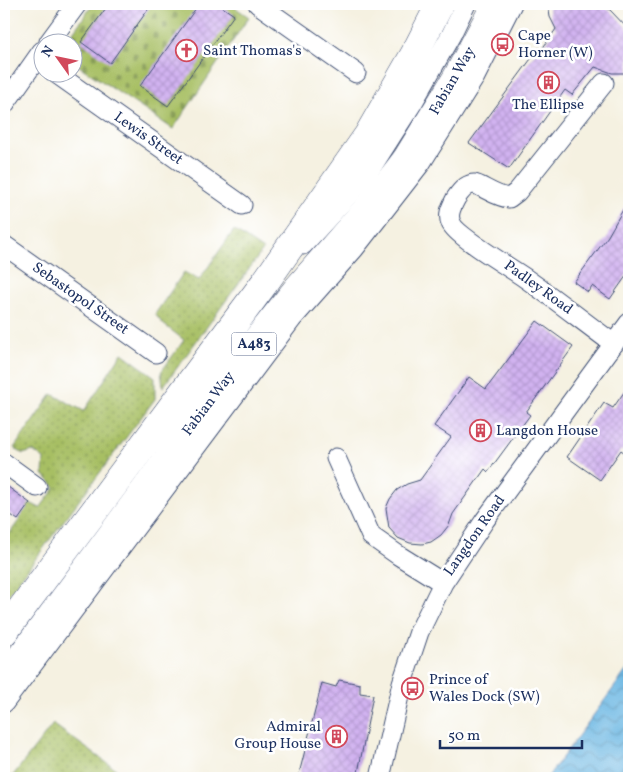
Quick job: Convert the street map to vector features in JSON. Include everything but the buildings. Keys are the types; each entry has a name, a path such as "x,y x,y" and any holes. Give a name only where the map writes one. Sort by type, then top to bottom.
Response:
{"highway":[{"name":"Fabian Way","path":"4,632 266,281 368,135 414,55 440,4"},
{"name":"Fabian Way","path":"4,680 246,354 298,288 381,193 406,160 456,79 496,4"}],"street":[{"path":"56,32 77,4"},
{"path":"258,4 356,73"},
{"path":"266,281 316,232 366,176 412,104 451,35 466,4"},
{"path":"4,703 292,320 354,249 422,163 475,77 512,4"},
{"path":"4,105 32,68"},
{"name":"Lewis Street","path":"68,82 242,205"},
{"name":"Padley Road","path":"604,83 517,192 509,198 500,197 475,184 467,186 459,194 451,208 450,215 451,223 462,234 524,277 614,344"},
{"name":"Sebastopol Street","path":"4,245 156,353"},
{"name":"Langdon Road","path":"380,778 402,683 419,632 443,583 491,513 629,323"},
{"path":"336,458 370,536 443,583"},
{"path":"4,463 37,487"}],"green space":[{"path":"93,4 230,4 249,17 173,129 82,68 82,32 73,32"},
{"path":"234,230 263,250 163,387 161,372 184,340 163,324 155,314 184,272 199,280"},
{"path":"122,353 155,377 155,399 4,601 4,541 20,519 18,515 30,503 40,508 55,488 43,474 44,459 33,451 23,454 14,448 52,394 84,411"},
{"path":"53,724 128,778 11,778"}],"water":[{"path":"629,667 629,778 547,778"}],"place":[{"name":"Cape Horner (W)","path":"502,45"},
{"name":"Saint Thomas's","path":"187,51"},
{"name":"The Ellipse","path":"548,82"},
{"name":"Langdon House","path":"480,431"},
{"name":"Prince of Wales Dock (SW)","path":"413,689"},
{"name":"Admiral Group House","path":"337,736"}]}
